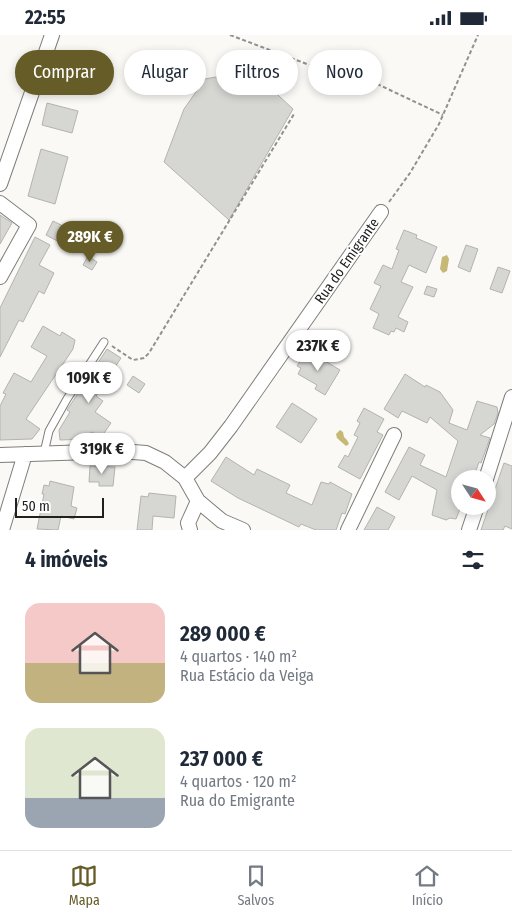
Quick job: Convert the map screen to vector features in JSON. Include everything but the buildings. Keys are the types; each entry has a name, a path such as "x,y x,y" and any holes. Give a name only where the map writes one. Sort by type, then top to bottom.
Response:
{"street":[{"path":"0,184 52,35"},
{"path":"0,203 29,225 0,277"},
{"name":"Rua do Emigrante","path":"186,477 210,453 231,426 381,212"},
{"path":"489,470 512,397"},
{"path":"348,530 394,435"},
{"path":"0,455 120,451 146,453 165,462 186,477 198,501 222,521 243,530"},
{"path":"2,530 25,454"},
{"path":"190,530 188,523 198,501"},
{"path":"469,530 474,515"}],"lane":[{"path":"44,453 49,431 66,399 104,341"}],"path":[{"path":"230,35 328,72 358,75 442,115"},
{"path":"381,212 410,173 442,115 478,35"},
{"path":"104,341 133,360 144,358 149,353 294,114"}],"shaded area":[{"path":"447,255 449,259 447,271 443,273 440,269 442,257"},
{"path":"340,430 349,444 346,446 337,438 336,434"}]}
